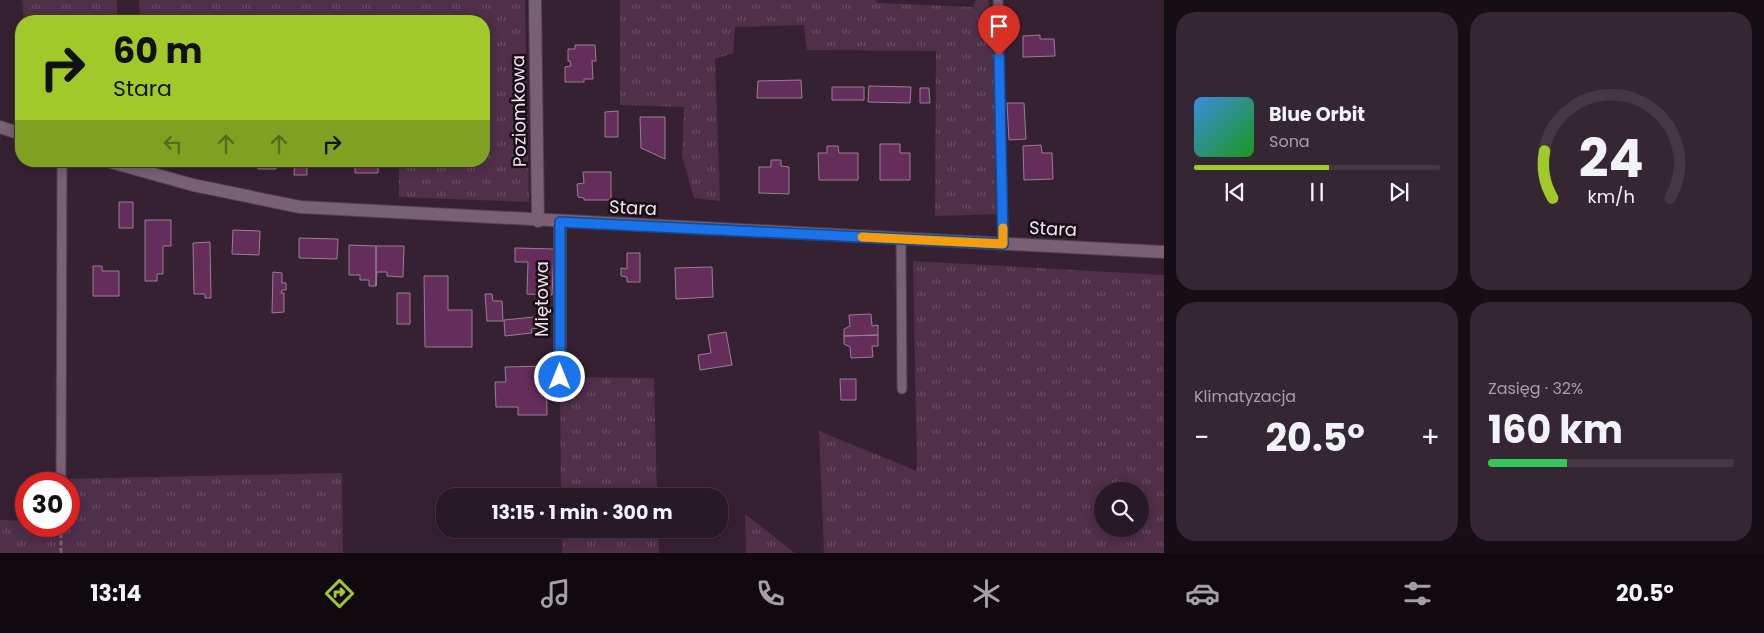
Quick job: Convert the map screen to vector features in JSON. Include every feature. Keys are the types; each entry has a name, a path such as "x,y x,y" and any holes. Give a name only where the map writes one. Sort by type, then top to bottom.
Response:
{"street":[{"name":"Poziomkowa","path":"535,0 538,221"},
{"path":"0,127 15,132"},
{"name":"Stara","path":"128,167 193,186 300,207 538,221 1164,252"},
{"name":"Miętowa","path":"560,222 560,377"}],"lane":[{"path":"998,0 1003,244"},
{"path":"62,167 62,472"},
{"path":"901,239 902,389"}],"path":[{"path":"61,537 61,553"}],"green space":[{"path":"22,0 117,0 117,15 23,15"},
{"path":"139,0 525,0 529,202 399,197 399,167 490,167 490,15 140,15"},
{"path":"620,0 876,0 877,3 974,7 975,0 988,0 994,28 996,214 935,216 936,51 807,50 804,25 735,27 733,53 715,59 720,201 694,198 682,156 684,107 620,105"},
{"path":"913,261 1164,275 1164,553 824,553 819,431 917,471"},
{"path":"560,377 654,378 657,488 561,488"},
{"path":"342,473 343,553 0,553 0,520 15,521 15,537 80,537 80,479"},
{"path":"745,514 795,553 746,553"},
{"path":"562,538 658,538 659,553 562,553"}],"building":[{"path":"1040,35 1040,39 1054,39 1055,56 1023,57 1023,36"},
{"path":"575,45 595,45 596,61 592,61 593,79 584,79 584,82 565,82 565,67 571,66 570,61 568,61 568,49 575,49"},
{"path":"801,80 802,98 757,98 758,81"},
{"path":"869,86 911,87 910,103 868,102"},
{"path":"832,87 864,87 864,100 832,100"},
{"path":"920,88 929,88 930,103 920,103"},
{"path":"1007,103 1024,103 1026,139 1009,140"},
{"path":"618,111 618,137 605,137 605,112"},
{"path":"640,117 665,117 665,159 641,148"},
{"path":"880,144 900,144 900,153 910,153 910,180 880,180"},
{"path":"1041,145 1042,153 1052,153 1053,179 1024,180 1023,146"},
{"path":"827,146 838,146 839,153 858,153 858,180 819,180 818,153 827,153"},
{"path":"771,160 781,160 781,166 789,167 789,194 759,193 759,167 771,167"},
{"path":"258,167 276,167 276,169 258,169"},
{"path":"295,167 307,167 307,175 294,175"},
{"path":"355,167 378,167 378,173 355,173"},
{"path":"583,172 611,172 611,200 584,200 584,198 578,197 577,184 584,183"},
{"path":"119,202 133,202 133,228 119,228"},
{"path":"145,220 171,220 171,246 163,246 163,274 157,274 157,281 145,281"},
{"path":"233,230 260,231 259,255 232,254"},
{"path":"299,238 338,239 337,259 299,258"},
{"path":"210,242 211,298 205,298 205,294 194,294 193,243"},
{"path":"349,245 376,246 376,286 369,286 369,280 360,280 360,275 349,275"},
{"path":"376,246 404,246 403,277 387,276 387,272 377,272 376,286"},
{"path":"515,248 554,249 552,295 527,294 528,262 515,262"},
{"path":"627,253 640,253 640,282 627,282 627,277 621,276 621,268 627,269"},
{"path":"93,266 102,266 102,271 119,271 119,296 93,296"},
{"path":"712,267 713,297 676,299 675,268"},
{"path":"273,272 282,273 282,283 286,283 286,290 282,290 281,293 284,293 284,312 272,313"},
{"path":"424,276 448,276 448,310 472,310 472,347 425,347"},
{"path":"397,293 410,293 410,324 397,324"},
{"path":"485,294 492,294 493,301 502,301 503,321 487,321"},
{"path":"871,314 872,326 878,325 878,335 844,336 844,329 850,326 849,315"},
{"path":"544,316 545,327 531,329 532,333 505,336 504,320"},
{"path":"726,332 732,365 700,370 698,355 711,353 708,335"},
{"path":"878,335 878,346 872,346 873,357 851,358 850,347 844,344 844,336"},
{"path":"546,366 547,415 518,415 518,407 496,407 495,382 506,382 505,367"},
{"path":"840,379 856,379 856,400 841,400"}],"slow traffic":[{"path":"862,237 1003,244 1003,228"}],"route":[{"path":"560,377 560,222 1003,244 999,56"}]}
